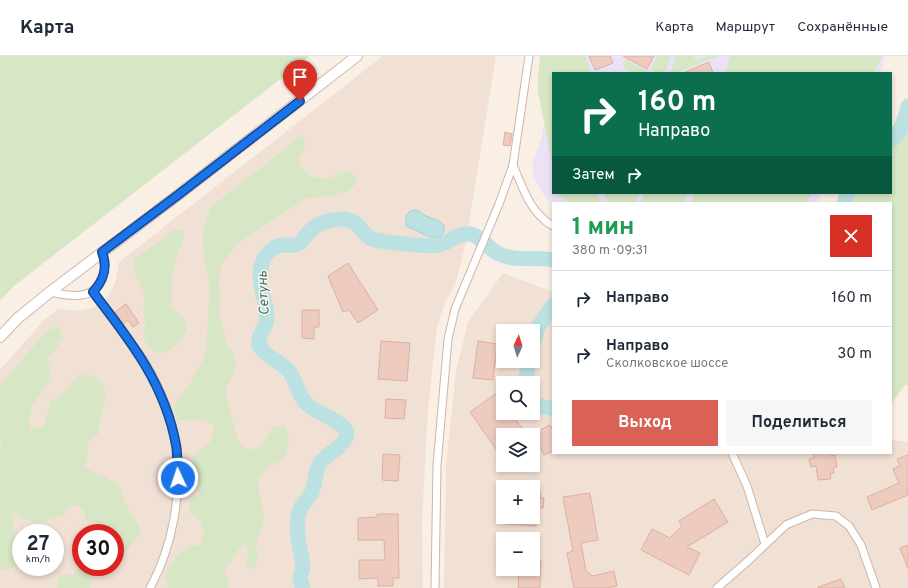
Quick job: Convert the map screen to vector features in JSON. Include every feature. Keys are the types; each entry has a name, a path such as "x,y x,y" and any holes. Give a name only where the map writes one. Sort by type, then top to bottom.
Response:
{"street":[{"path":"0,337 18,318 50,292 357,56"},
{"path":"435,588 437,465 448,339 455,309 490,227 513,165 529,56"},
{"path":"513,165 528,201 535,211 552,225"},
{"path":"50,292 68,296 79,296 93,292 100,284 106,271 105,260 102,252"},
{"path":"93,292 144,360 158,389 168,415 176,446 178,478 175,513 169,543 150,588"},
{"path":"732,454 747,486 765,544"},
{"path":"717,588 786,525 812,514 836,516 850,526 861,545 876,588"}],"shaded area":[{"path":"383,56 496,56 466,241 456,282 445,302 437,328 428,408 422,521 423,588 0,588 0,370 44,320 58,309 78,311 94,307 102,303 112,291 116,280 119,262"},
{"path":"557,56 885,56 880,72 553,72"},
{"path":"552,79 552,194 821,194 817,202 552,202 552,206 546,199 534,178 532,164 541,139"},
{"path":"503,273 552,292 552,454 892,454 892,440 908,442 908,588 444,588 446,466 456,371 468,322"}],"green space":[{"path":"0,56 310,56 14,286 0,301"},
{"path":"540,56 585,56 591,72 552,72 552,162 538,92"},
{"path":"655,56 671,56 667,69 663,72 650,69 657,57"},
{"path":"675,56 694,56 696,60 707,56 718,56 678,72 671,72"},
{"path":"730,56 882,56 874,72 725,72"},
{"path":"626,59 648,72 631,72 623,67"},
{"path":"908,106 908,386 905,385 892,403 892,202 844,202 847,194 892,194 892,139 900,129"},
{"path":"303,134 305,148 298,158 303,170 313,177 327,179 339,173 351,171 358,182 349,190 337,195 308,198 274,218 236,245 221,266 219,279 220,317 226,342 233,353 237,366 226,389 228,403 238,440 246,450 261,446 267,440 273,426 285,427 289,439 287,452 279,462 267,467 259,479 259,492 264,520 255,545 259,557 254,569 246,568 248,551 245,545 239,548 233,560 224,571 230,583 228,588 168,588 165,576 170,564 188,545 200,546 204,533 201,521 190,514 188,501 199,495 199,482 193,470 193,457 212,440 214,427 204,418 191,421 177,420 174,406 194,377 206,354 210,284 205,266 203,241 204,224 211,207"},
{"path":"560,194 598,194 602,202 568,202"},
{"path":"604,194 639,194 636,202 608,202"},
{"path":"644,194 688,194 684,202 641,202"},
{"path":"694,194 811,194 807,202 691,202"},
{"path":"179,229 184,232 182,245 176,258 173,270 171,296 172,309 183,316 187,329 176,345 170,350 160,354 148,348 143,336 146,323 143,309 145,296 134,271 135,259 174,230"},
{"path":"58,326 63,337 56,349 47,359 51,371 48,383 32,405 29,417 30,430 43,427 51,401 62,394 79,375 93,375 103,384 106,396 102,409 98,434 88,442 88,455 84,467 118,484 128,508 141,530 134,542 126,552 124,552 124,524 101,524 86,521 83,508 71,505 63,516 38,523 25,520 13,513 12,568 0,570 0,451 3,445 0,440 0,385 47,331"},
{"path":"59,576 93,576 89,588 57,588"}],"water":[{"path":"413,210 438,220 444,225 444,231 440,237 430,237 406,226 406,216"}],"building":[{"path":"589,56 610,56 613,63 595,70"},
{"path":"623,56 654,56 647,69"},
{"path":"709,62 713,72 685,72"},
{"path":"505,132 512,134 510,146 503,145"},
{"path":"348,263 378,310 358,323 349,310 343,312 328,276"},
{"path":"126,304 139,323 133,327 128,320 123,324 115,312"},
{"path":"302,310 319,310 319,327 314,327 314,339 302,338"},
{"path":"381,341 410,343 407,381 378,379"},
{"path":"478,341 496,344 493,380 473,378"},
{"path":"496,394 496,420 516,420 522,428 496,428 496,449 470,412"},
{"path":"386,399 406,400 404,419 385,418"},
{"path":"550,425 552,428 552,451 544,455 540,446 540,430"},
{"path":"383,454 400,455 398,481 382,480"},
{"path":"813,454 835,455 837,467 833,468 834,473 830,473 831,479 818,480 816,466 811,467 809,459 814,458"},
{"path":"908,455 908,495 872,510 867,497 899,483 893,469 900,466 897,459"},
{"path":"590,493 598,540 581,543 586,571 593,576 614,571 617,586 606,588 574,588 567,553 573,551 563,497"},
{"path":"540,498 544,498 543,508 540,508"},
{"path":"714,499 728,522 687,547 700,553 689,575 641,550 652,529 670,538 682,526 679,521"},
{"path":"377,514 398,514 399,578 393,578 393,586 378,586 378,578 359,579 359,560 385,560 384,540 358,540 358,518 377,517"},
{"path":"506,524 536,524 536,526"},
{"path":"908,545 908,569 900,548"},
{"path":"541,560 540,588 518,588 519,576 540,576"},
{"path":"841,579 845,588 818,588 818,587"}],"waterway":[{"name":"Сетунь","path":"892,139 900,129 908,106"},
{"name":"Сетунь","path":"844,202 847,194"},
{"name":"Сетунь","path":"303,588 300,579 303,565 297,529 299,514 301,507 312,492 320,463 341,445 347,432 344,427 334,420 311,408 304,401 288,370 266,353 259,345 259,338 267,319 260,274 261,266 267,254 280,245 292,246 298,244 318,224 327,221 347,219 357,224 370,238 375,240 434,246 443,244 458,236 470,234 477,237 499,254 512,258 540,258 552,260"},
{"name":"Сетунь","path":"540,324 552,306"},
{"name":"Сетунь","path":"526,376 528,368"},
{"name":"Сетунь","path":"540,406 552,409"}],"route":[{"path":"178,478 176,446 168,415 158,389 144,360 93,292 100,284 106,271 105,260 102,252 300,101"}]}
